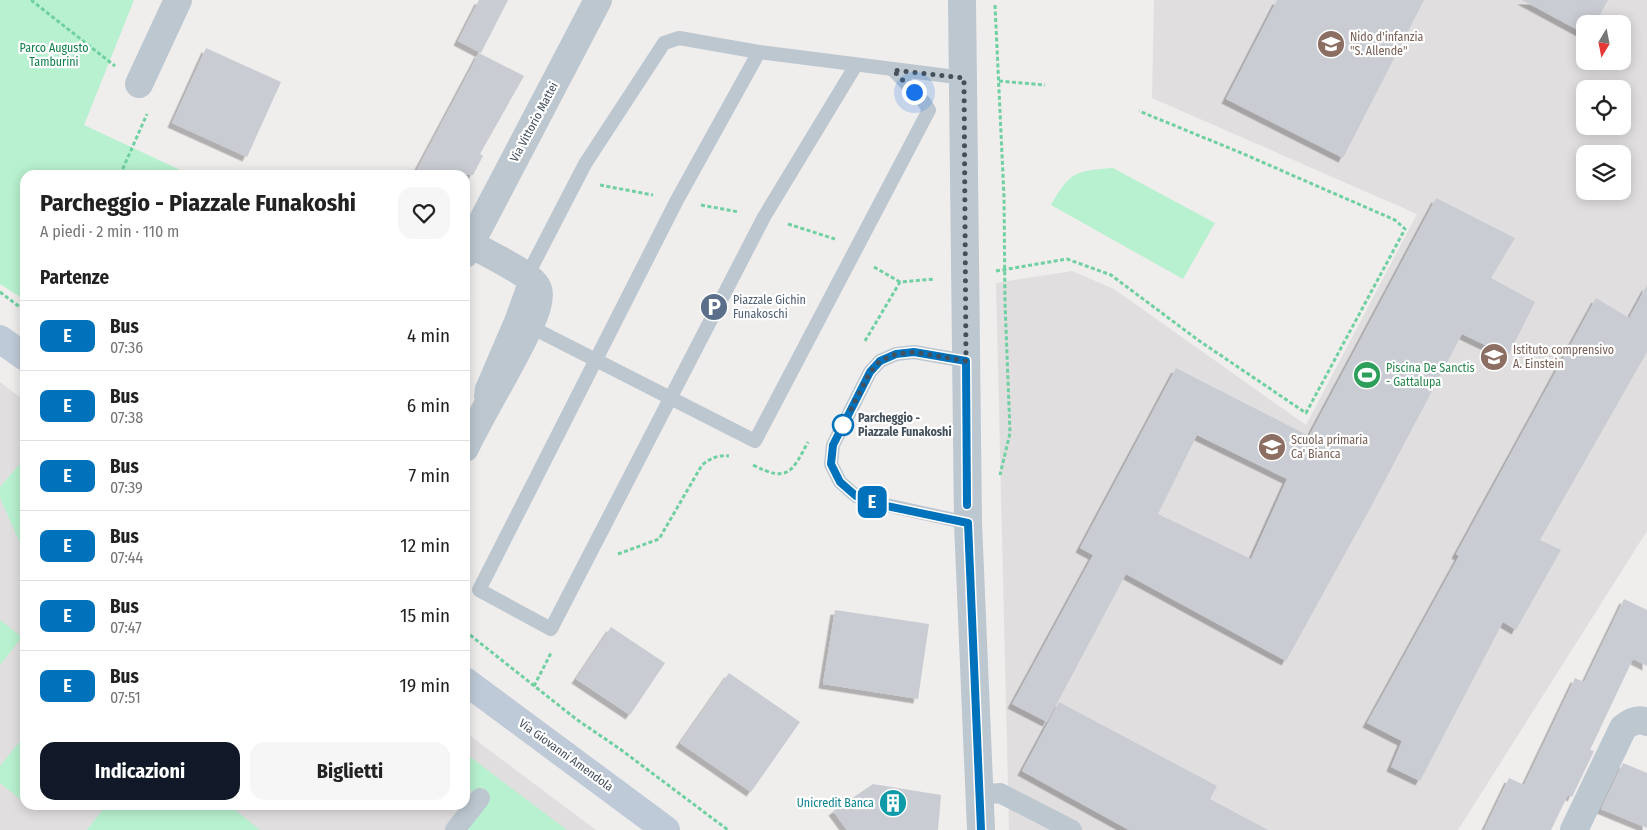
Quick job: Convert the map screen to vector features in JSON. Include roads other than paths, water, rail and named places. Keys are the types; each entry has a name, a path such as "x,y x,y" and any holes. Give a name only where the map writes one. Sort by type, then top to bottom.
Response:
{"main road":[{"path":"0,339 20,353"},
{"name":"Via Giovanni Amendola","path":"470,685 666,830"}],"street":[{"path":"139,84 178,0"},
{"name":"Via Vittorio Mattei","path":"470,245 598,0"},
{"path":"962,0 968,523 981,830"},
{"name":"Via Vittorio Mattei","path":"470,250 527,276 538,287 540,297 521,322 470,438"},
{"path":"1574,830 1623,728 1631,722 1642,720 1647,722"},
{"path":"979,795 1000,793 1072,830"},
{"path":"455,830 480,798"}],"lane":[{"path":"527,276 585,164 664,43 679,38 758,52 964,78"},
{"path":"758,52 680,193 479,590 550,629 770,206 856,65"},
{"path":"521,322 754,441 929,110 924,102 893,70"},
{"path":"966,361 914,352 896,354 880,361 870,372 833,445 831,464 840,482 856,496 877,504 968,523"}],"place":[{"name":"Nido d'infanzia \"S. Allende\"","path":"1331,44"},
{"name":"Piazzale Gichin Funakoschi","path":"714,307"},
{"name":"Istituto comprensivo A. Einstein","path":"1494,357"},
{"name":"Piscina De Sanctis - Gattalupa","path":"1367,375"},
{"name":"Parcheggio - Piazzale Funakoshi","path":"843,425"},
{"name":"Scuola primaria Ca' Bianca","path":"1272,447"},
{"name":"Unicredit Banca","path":"893,803"}],"park label":[{"name":"Parco Augusto Tamburini","path":"54,55"}]}
